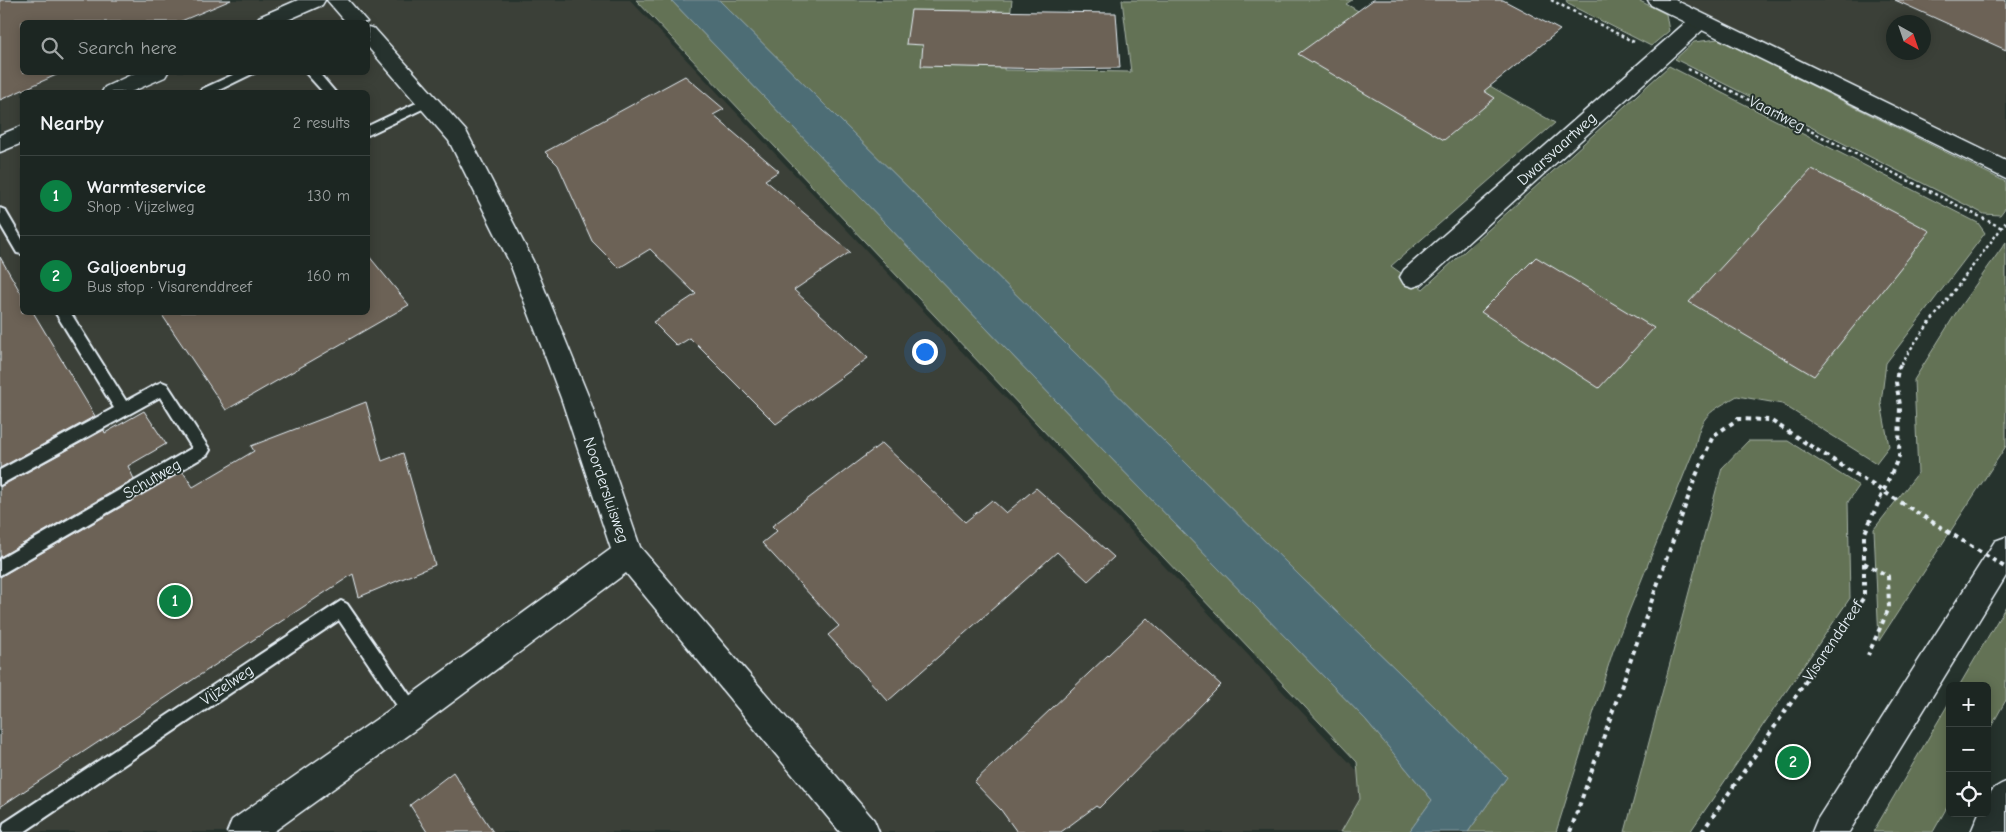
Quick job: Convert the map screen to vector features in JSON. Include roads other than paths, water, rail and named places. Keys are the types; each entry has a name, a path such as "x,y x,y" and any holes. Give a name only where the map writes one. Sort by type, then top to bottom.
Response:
{"street":[{"path":"270,20 315,0"},
{"path":"337,0 355,20"},
{"path":"1658,0 2006,171"},
{"name":"Dwarsvaartweg","path":"1413,277 1700,21"},
{"name":"Noordersluisweg","path":"370,36 458,137 521,261 575,398 628,554 862,832"},
{"path":"117,90 150,75"},
{"path":"0,144 20,135"},
{"path":"1829,832 2006,550"},
{"path":"244,832 412,713 628,554"},
{"path":"1988,832 2006,799"}],"lane":[{"path":"210,90 243,75"},
{"path":"314,75 327,90"},
{"path":"370,130 427,102"},
{"path":"0,212 20,246"},
{"path":"64,315 123,410"},
{"name":"Schutweg","path":"0,478 162,388 202,450 0,568"},
{"name":"Vijzelweg","path":"12,832 11,830 341,608 412,713"}],"water":[{"path":"671,0 719,0 1302,578 1507,777 1468,832 1409,832 1432,800 1366,720 1107,454"}],"place":[{"name":"Warmteservice","path":"175,601"},
{"name":"Galjoenbrug","path":"1793,762"}]}
